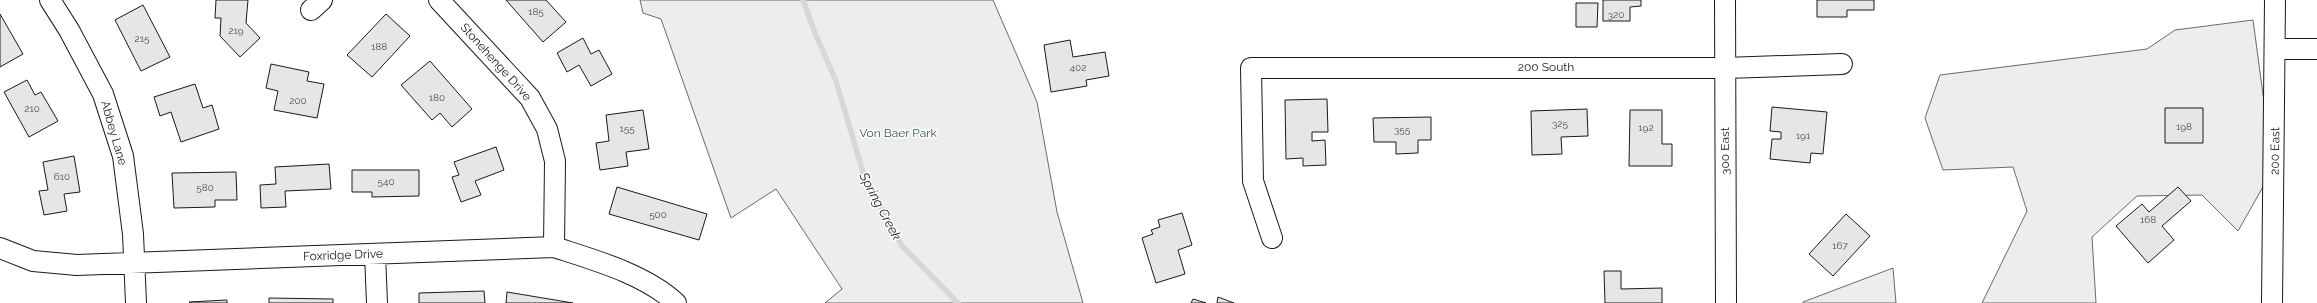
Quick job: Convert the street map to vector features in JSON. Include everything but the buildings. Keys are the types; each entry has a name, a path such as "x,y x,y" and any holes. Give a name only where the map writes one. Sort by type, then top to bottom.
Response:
{"street":[{"name":"Abbey Lane","path":"50,0 69,30 103,94 123,156 135,264 136,303"},
{"name":"Stonehenge Drive","path":"439,0 530,98 547,129 555,161 554,247"},
{"name":"300 East","path":"1724,0 1726,303"},
{"name":"200 East","path":"2272,303 2276,49 2275,0"},
{"path":"2276,49 2317,49"},
{"name":"200 South","path":"1272,238 1253,181 1251,68 1725,68 1842,64"},
{"name":"Foxridge Drive","path":"0,248 33,261 77,265 554,247 610,265 665,293 676,303"},
{"path":"375,254 377,303"}],"shaded area":[{"name":"Von Baer Park","path":"640,0 993,0 1037,102 1057,212 1083,303 825,303 842,289 776,189 731,218 661,19 643,13"},
{"path":"2253,20 2273,169 2238,231 2202,195 2137,196 2092,237 2096,303 1982,303 2027,211 2013,167 1943,170 1925,118 1940,75 2147,49 2175,30"},
{"path":"1893,268 1896,303 1803,303 1803,302"}],"waterway":[{"name":"Spring Creek","path":"803,0 815,33 836,81 864,176 902,246 958,303"}]}
